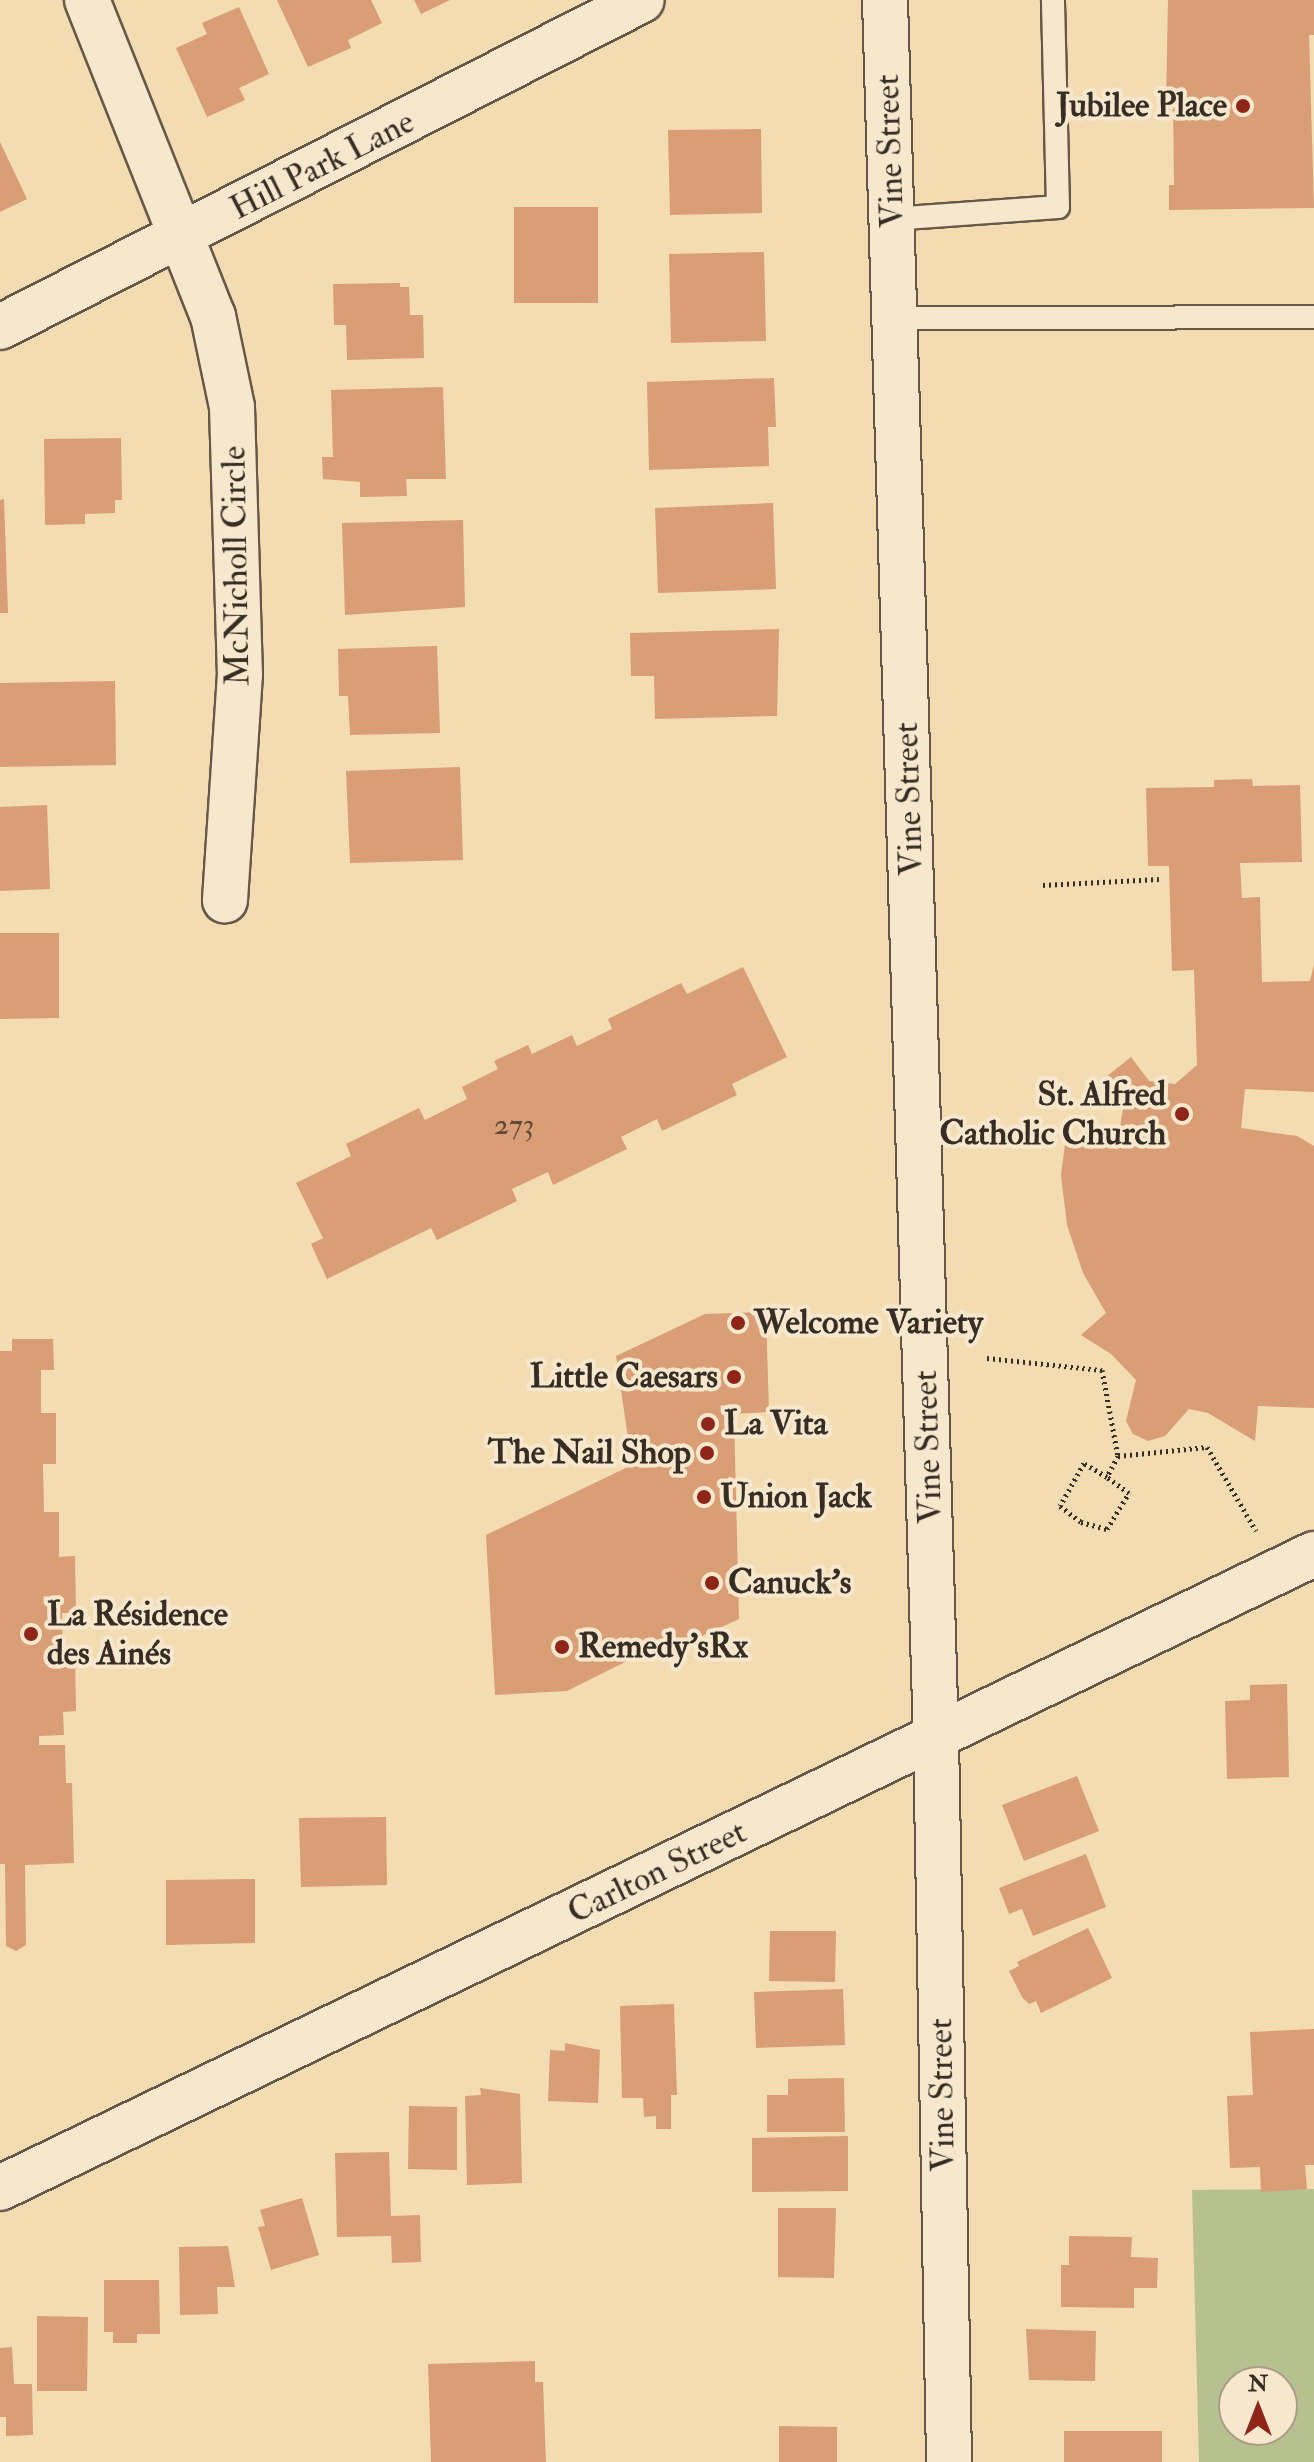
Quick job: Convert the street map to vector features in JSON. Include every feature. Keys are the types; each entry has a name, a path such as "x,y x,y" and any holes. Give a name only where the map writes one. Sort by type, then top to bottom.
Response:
{"street":[{"name":"McNicholl Circle","path":"87,0 213,316 232,407 240,674 225,901"},
{"name":"Hill Park Lane","path":"0,327 182,238 642,0"},
{"name":"Vine Street","path":"885,0 936,1737 949,2462"},
{"name":"Carlton Street","path":"0,2188 1296,1562"}],"lane":[{"path":"892,219 1058,207 1053,0"},
{"path":"894,318 1314,317"}],"path":[{"path":"1043,885 1159,879"},
{"path":"987,1358 1102,1370 1118,1456 1107,1477"},
{"path":"1118,1456 1207,1447 1296,1562"},
{"path":"1084,1463 1107,1477 1129,1493 1107,1529 1081,1522 1060,1506 1084,1463"}],"green space":[{"path":"1314,2189 1314,2462 1199,2462 1192,2190"}],"building":[{"path":"277,0 371,0 382,23 348,40 351,48 308,67"},
{"path":"414,0 450,0 421,14"},
{"name":"Jubilee Place","path":"1168,0 1314,0 1314,35 1309,35 1314,208 1169,210 1169,185 1174,185 1173,101 1166,101"},
{"path":"239,7 269,74 239,88 245,100 207,117 176,48 207,34 202,23"},
{"path":"761,129 762,213 670,215 668,130"},
{"path":"0,142 27,199 0,212"},
{"path":"514,207 598,207 598,303 514,303"},
{"path":"764,252 766,341 671,343 669,254"},
{"path":"400,283 400,287 409,287 410,315 423,315 424,358 347,360 346,325 334,325 333,284"},
{"path":"774,378 776,427 768,427 769,466 649,470 647,382"},
{"path":"443,387 446,479 406,479 407,496 360,497 360,482 323,479 322,457 333,457 331,390"},
{"path":"121,438 122,500 115,500 115,513 85,514 85,524 45,525 44,439"},
{"path":"4,499 8,613 0,613 0,500"},
{"path":"773,503 776,589 658,593 655,508"},
{"path":"463,520 465,607 345,615 342,523"},
{"path":"779,629 777,716 655,719 654,676 631,676 630,633"},
{"path":"437,646 440,733 350,735 348,696 339,696 338,649"},
{"path":"115,681 116,765 0,767 0,683"},
{"path":"460,767 463,860 350,863 346,771"},
{"name":"St. Alfred Catholic Church","path":"1252,779 1253,786 1300,785 1302,862 1240,863 1242,898 1260,897 1262,982 1310,981 1314,964 1314,1092 1245,1089 1241,1128 1297,1136 1314,1146 1314,1408 1258,1406 1255,1441 1208,1413 1189,1409 1165,1436 1148,1441 1133,1434 1126,1421 1136,1380 1111,1354 1081,1335 1106,1313 1083,1273 1067,1225 1061,1175 1066,1137 1118,1143 1124,1100 1106,1077 1131,1057 1149,1081 1175,1084 1197,1065 1194,970 1172,971 1169,866 1148,866 1146,788 1214,787 1214,780"},
{"path":"47,805 50,889 0,891 0,807"},
{"path":"0,933 59,933 59,1018 0,1019"},
{"path":"743,967 787,1057 732,1084 737,1095 662,1131 657,1119 621,1137 627,1149 553,1185 548,1172 512,1189 517,1201 437,1240 431,1228 327,1279 311,1244 323,1238 296,1183 351,1156 346,1144 419,1108 425,1120 467,1099 462,1087 498,1069 494,1061 528,1045 532,1054 572,1035 577,1046 612,1029 608,1019 681,983 687,994"},
{"path":"766,1312 769,1412 734,1414 739,1619 667,1652 643,1653 567,1691 495,1695 486,1535 632,1465 616,1356 705,1314"},
{"name":"La Résidence des Ainés","path":"12,1339 53,1339 54,1370 41,1370 41,1413 56,1413 56,1464 43,1464 44,1512 59,1512 59,1557 75,1556 76,1613 62,1613 63,1657 75,1656 76,1711 63,1712 64,1735 39,1736 39,1745 65,1745 66,1783 72,1783 74,1863 25,1865 26,1945 16,1951 6,1946 5,1864 0,1864 0,1351 12,1351"},
{"path":"1287,1684 1289,1777 1227,1779 1225,1701 1250,1700 1250,1685"},
{"path":"1077,1776 1099,1831 1024,1861 1002,1805"},
{"path":"386,1817 387,1885 301,1887 299,1818"},
{"path":"1086,1854 1106,1907 1033,1936 1022,1909 1009,1914 999,1888"},
{"path":"255,1879 255,1943 166,1945 166,1880"},
{"path":"1088,1928 1112,1978 1041,2013 1036,2001 1029,2004 1022,1997 1009,1971 1019,1966 1017,1962"},
{"path":"770,1931 836,1931 835,1982 769,1981"},
{"path":"843,1989 845,2045 756,2048 754,1992"},
{"path":"674,2004 677,2095 671,2095 671,2129 656,2129 656,2116 644,2117 643,2098 622,2098 620,2006"},
{"path":"1314,2029 1314,2165 1305,2165 1307,2189 1261,2192 1260,2167 1230,2168 1227,2096 1253,2095 1250,2032"},
{"path":"565,2043 600,2050 598,2103 548,2101 550,2050 565,2051"},
{"path":"844,2078 845,2132 767,2132 767,2095 788,2095 788,2079"},
{"path":"480,2088 520,2094 522,2183 467,2185 465,2096 481,2095"},
{"path":"409,2106 457,2107 457,2170 408,2169"},
{"path":"848,2136 848,2191 752,2192 752,2138"},
{"path":"389,2152 391,2216 420,2215 421,2262 392,2263 391,2236 337,2237 335,2153"},
{"path":"302,2198 319,2255 271,2270 258,2227 265,2226 260,2210"},
{"path":"778,2208 836,2208 834,2278 778,2277"},
{"path":"1069,2236 1132,2237 1131,2257 1158,2258 1157,2288 1134,2288 1134,2308 1061,2307 1061,2265 1069,2265"},
{"path":"228,2246 235,2287 217,2287 218,2314 180,2315 179,2247"},
{"path":"104,2280 159,2280 160,2334 137,2334 137,2343 113,2343 113,2332 104,2332"},
{"path":"37,2316 88,2317 87,2391 37,2391"},
{"path":"1026,2329 1096,2331 1095,2381 1029,2380"},
{"path":"12,2347 14,2384 32,2384 33,2435 6,2436 6,2417 0,2417 0,2348"},
{"path":"535,2361 535,2382 543,2382 546,2462 431,2462 428,2364"},
{"path":"779,2426 837,2427 837,2462 779,2462"},
{"path":"1064,2431 1162,2431 1162,2462 1064,2462"}],"place":[{"name":"Jubilee Place","path":"1243,106"},
{"name":"St. Alfred Catholic Church","path":"1182,1114"},
{"name":"Welcome Variety","path":"738,1323"},
{"name":"Little Caesars","path":"734,1377"},
{"name":"La Vita","path":"708,1424"},
{"name":"The Nail Shop","path":"707,1453"},
{"name":"Union Jack","path":"704,1497"},
{"name":"Canuck's","path":"712,1583"},
{"name":"La Résidence des Ainés","path":"31,1634"},
{"name":"Remedy'sRx","path":"562,1647"}]}
